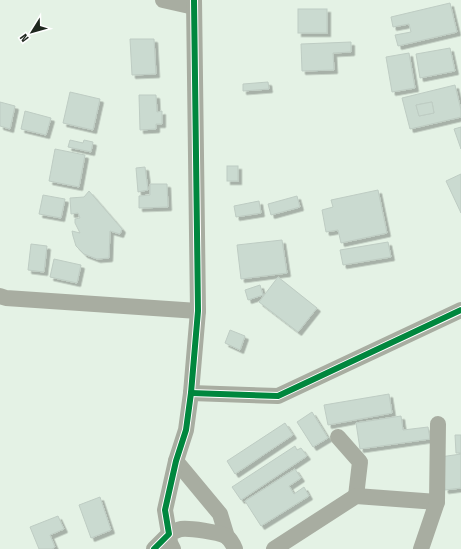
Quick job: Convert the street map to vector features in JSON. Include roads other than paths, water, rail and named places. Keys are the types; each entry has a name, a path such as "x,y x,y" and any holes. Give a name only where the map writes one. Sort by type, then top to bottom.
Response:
{"street":[{"path":"163,0 194,4 198,311 186,430 176,461 165,510 171,542"},
{"path":"0,296 198,311"},
{"path":"190,394 278,396 461,310"},
{"path":"421,549 437,502 438,424"},
{"path":"338,437 360,462 356,496"},
{"path":"176,461 220,514 231,543"},
{"path":"274,549 356,496 437,502"},
{"path":"154,549 171,542 181,529 208,531 219,534 231,543"}]}
